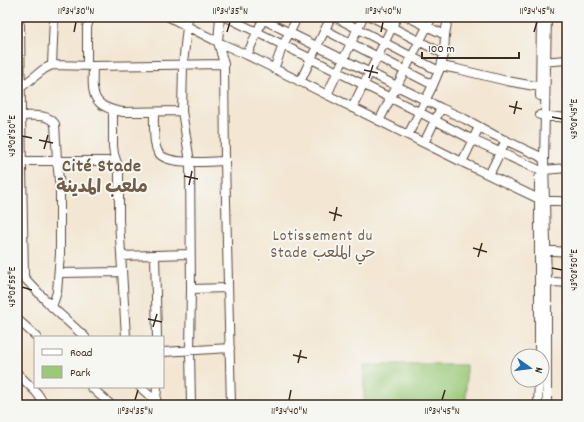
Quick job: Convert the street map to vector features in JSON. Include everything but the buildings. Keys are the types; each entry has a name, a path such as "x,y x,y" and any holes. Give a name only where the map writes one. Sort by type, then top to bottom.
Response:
{"street":[{"path":"52,65 54,17"},
{"path":"90,17 87,27 90,66 94,94 98,101 104,107 113,111 182,111"},
{"path":"170,17 489,175 542,199 567,202"},
{"path":"188,17 182,111 190,162 191,405"},
{"path":"220,17 218,42 224,64 231,405"},
{"path":"226,17 500,153 542,170 567,168"},
{"path":"300,82 331,17"},
{"path":"335,17 412,56 440,68 457,69 540,87"},
{"path":"327,96 363,17"},
{"path":"372,17 444,54"},
{"path":"352,108 397,17"},
{"path":"408,17 445,35"},
{"path":"379,121 432,17"},
{"path":"408,135 440,68 444,54 447,17"},
{"path":"541,17 543,62 543,389 547,405"},
{"path":"542,116 540,87 547,17"},
{"path":"247,55 257,32 260,18 542,158"},
{"path":"17,21 20,24 19,128 22,161 24,277"},
{"path":"274,69 294,24"},
{"path":"324,30 433,85"},
{"path":"543,62 567,60"},
{"path":"20,88 44,69 52,65 90,66 224,64"},
{"path":"424,143 441,108"},
{"path":"113,111 113,146 119,169 119,220 126,336"},
{"path":"154,112 156,145 157,151 161,156 168,159 190,162 225,160"},
{"path":"20,116 50,118 55,124 60,189 60,254 57,292 52,307"},
{"path":"542,116 567,118"},
{"path":"462,162 479,127"},
{"path":"489,175 506,140"},
{"path":"22,161 116,161"},
{"path":"543,250 567,252"},
{"path":"121,256 190,254"},
{"path":"155,255 157,336"},
{"path":"17,270 52,307 84,336"},
{"path":"58,274 122,272"},
{"path":"543,284 555,282 567,283"},
{"path":"539,348 543,284"},
{"path":"191,289 228,288"},
{"path":"17,319 36,336"},
{"path":"164,352 230,348"},
{"path":"17,373 36,393 42,405"},
{"path":"92,388 111,405"},
{"path":"141,388 158,403"},
{"path":"157,388 158,403"},
{"path":"538,405 543,389"}],"green space":[{"path":"364,365 466,365 466,405 364,405"}],"district":[{"name":"Cité Stade ملعب المدينة","path":"102,177"},
{"name":"Lotissement du Stade حي الملعب","path":"323,246"}]}
